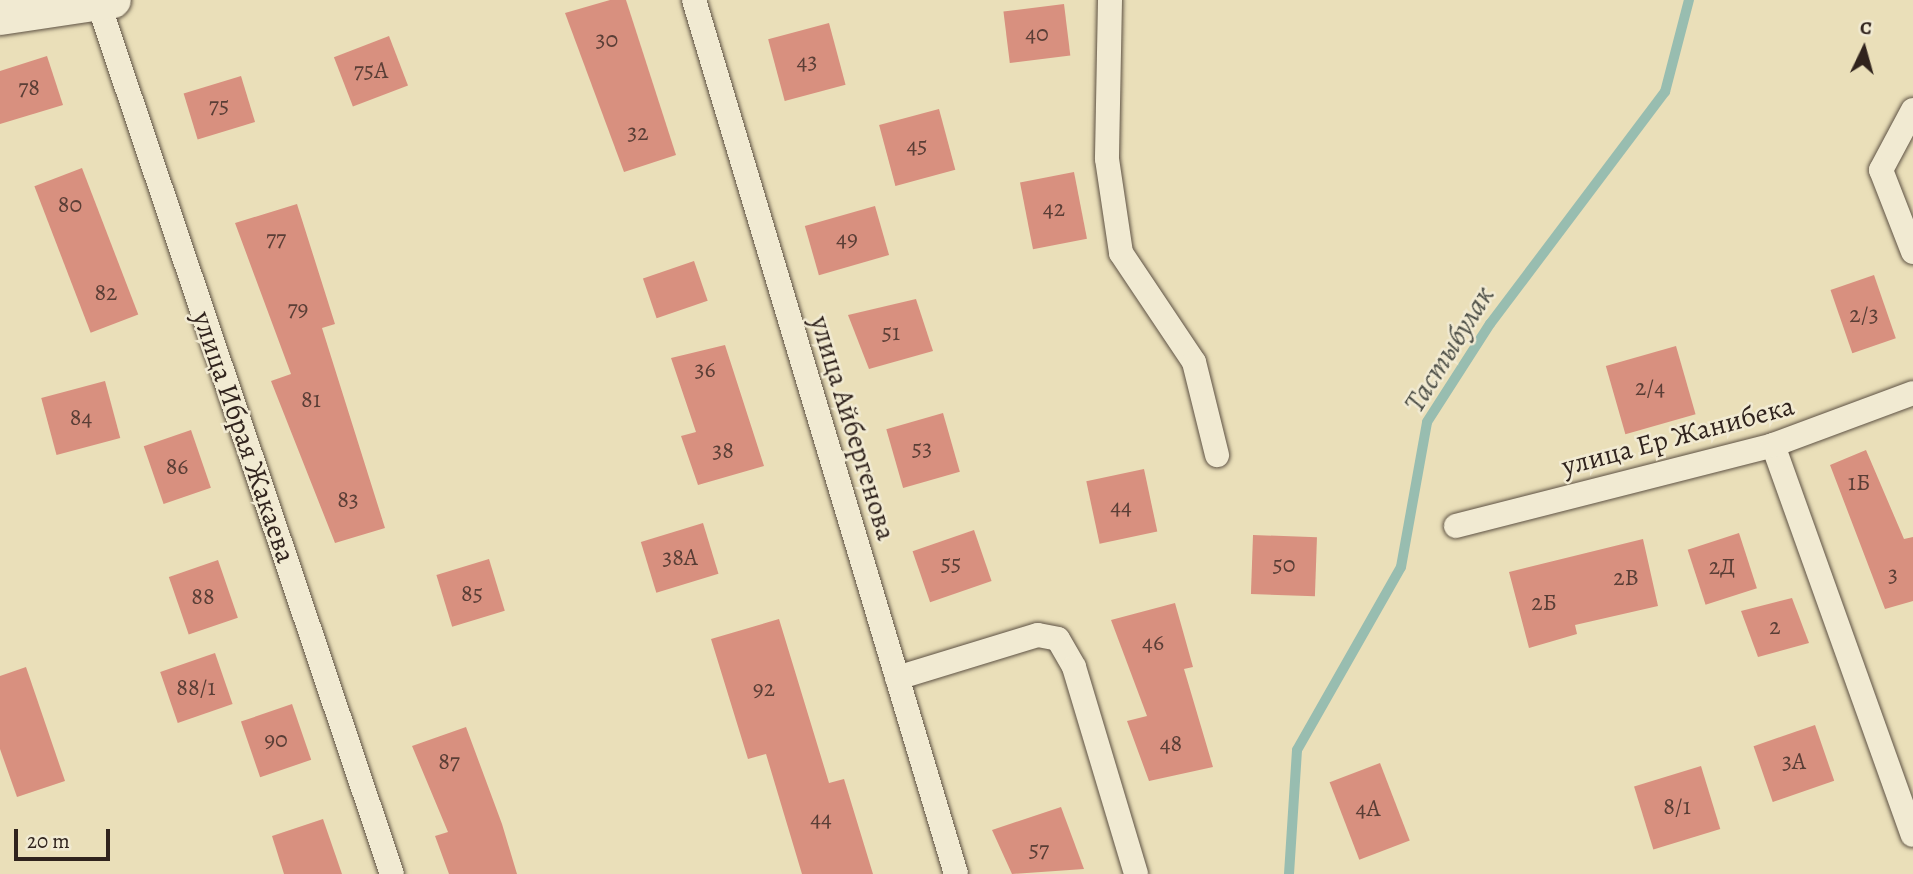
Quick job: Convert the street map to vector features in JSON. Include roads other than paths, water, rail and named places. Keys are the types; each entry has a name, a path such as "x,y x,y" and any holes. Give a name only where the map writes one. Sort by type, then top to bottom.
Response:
{"main road":[{"path":"0,17 102,1"}],"street":[{"name":"улица Айбергенова","path":"694,0 956,874"},
{"path":"1110,0 1107,159 1121,253 1194,362 1217,455"},
{"name":"улица Ибрая Жакаева","path":"102,1 392,874"},
{"path":"1913,110 1881,170 1913,252"},
{"name":"улица Ер Жанибека","path":"1456,526 1773,444 1913,393"},
{"path":"1773,444 1913,835"},
{"path":"897,678 1038,635 1058,639 1074,667 1136,874"}],"waterway":[{"name":"Тастыбулак","path":"1289,874 1297,750 1401,567 1427,422 1490,324 1665,92 1689,0"}]}
